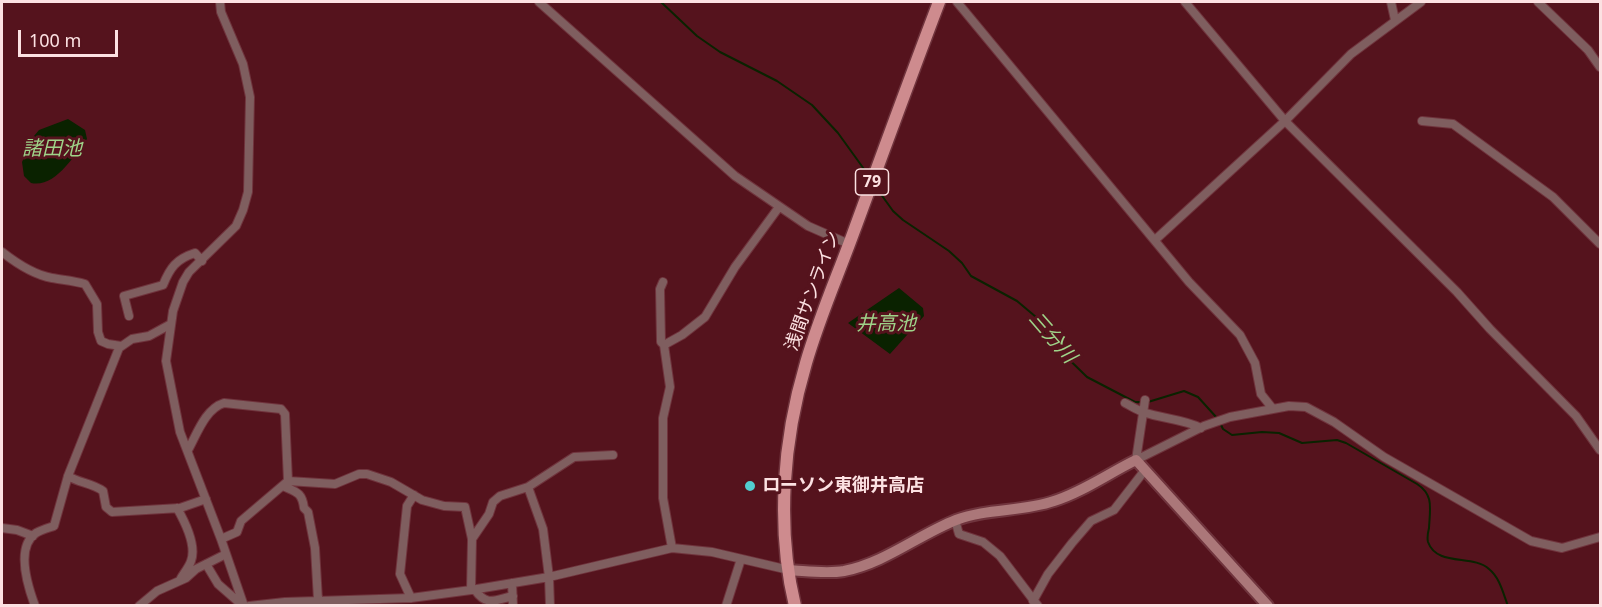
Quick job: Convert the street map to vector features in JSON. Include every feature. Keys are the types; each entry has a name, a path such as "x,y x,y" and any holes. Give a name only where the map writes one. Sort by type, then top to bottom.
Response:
{"main road":[{"name":"浅間サンライン","path":"795,606 789,570 785,489 793,415 809,352 939,2"}],"street":[{"path":"220,2 221,12 243,64 250,97 248,192 236,226 189,272 183,282 177,296 166,361 180,432 221,539 243,606"},
{"path":"539,2 735,176 808,226 849,244"},
{"path":"957,2 1189,282 1240,335 1255,363 1261,394 1273,409"},
{"path":"1185,2 1285,121 1576,416 1600,450"},
{"path":"1390,2 1397,21"},
{"path":"1155,240 1285,121 1351,54 1421,2"},
{"path":"1538,2 1588,50 1600,67"},
{"path":"1422,121 1453,124 1553,197 1600,244"},
{"path":"664,345 682,335 705,317 735,267 779,207"},
{"path":"2,252 23,267 50,278 85,284 96,304 101,341 121,346"},
{"path":"129,316 124,296 163,285 171,267 183,257 195,253 202,261"},
{"path":"663,282 660,289 661,342 664,345 670,387 663,418 663,498 672,548"},
{"path":"34,606 26,579 26,550 33,536 54,526 68,476 121,346 132,339 149,336 171,324"},
{"path":"1136,460 1145,400"},
{"path":"188,450 209,413 219,405 224,403 281,409 285,414 285,484"},
{"path":"1125,403 1143,412 1173,420 1186,420 1201,428"},
{"path":"249,606 318,600 391,602 549,577 672,548 712,552 789,570 837,572 877,560 955,520 985,511 996,512 1055,501 1201,428 1230,417 1289,406 1306,407 1334,422 1384,457 1531,541 1562,548 1600,537"},
{"path":"472,539 489,513 493,502 500,496 528,487 574,457 613,455"},
{"path":"1136,460 1268,606"},
{"path":"955,520 959,534 983,542 1000,556 1035,603 1048,574 1072,543 1091,522 1114,510 1145,470"},
{"path":"221,539 237,532 241,521 285,484 335,484 359,474 367,474 392,482 422,500 444,506 465,507 472,539 473,590 482,600 488,601 513,596"},
{"path":"68,476 78,482 103,490 106,507 112,512 177,508 206,499"},
{"path":"285,484 299,493 303,498 304,508 308,512 315,548 318,600"},
{"path":"528,487 543,529 550,606"},
{"path":"411,598 400,574 407,506 414,495"},
{"path":"177,508 193,550 191,562 180,580"},
{"path":"2,528 17,530 33,536"},
{"path":"139,606 157,591 186,578 196,569 226,554"},
{"path":"726,606 741,559"},
{"path":"206,564 218,584 243,606"},
{"path":"512,583 513,606"}],"water":[{"name":"諸田池","path":"68,119 85,130 87,139 64,169 48,180 31,183 24,176 22,162 34,136 39,130"},
{"name":"井高池","path":"899,288 923,308 924,316 890,354 848,323"}],"waterway":[{"name":"三分川","path":"661,2 697,36 720,52 777,81 812,105 838,133 869,176"},
{"name":"三分川","path":"875,186 893,211 949,251 962,263 971,276 1017,301 1036,317 1046,337 1087,377 1135,402 1142,402"},
{"name":"三分川","path":"1148,402 1184,391 1198,397 1217,418"},
{"name":"三分川","path":"1220,423 1223,429 1232,435 1279,433 1302,443 1337,440 1417,484 1429,497 1428,542 1433,550 1447,558 1474,562 1489,569 1499,581 1508,606"}],"place":[{"name":"ローソン東御井高店","path":"750,486"}]}
